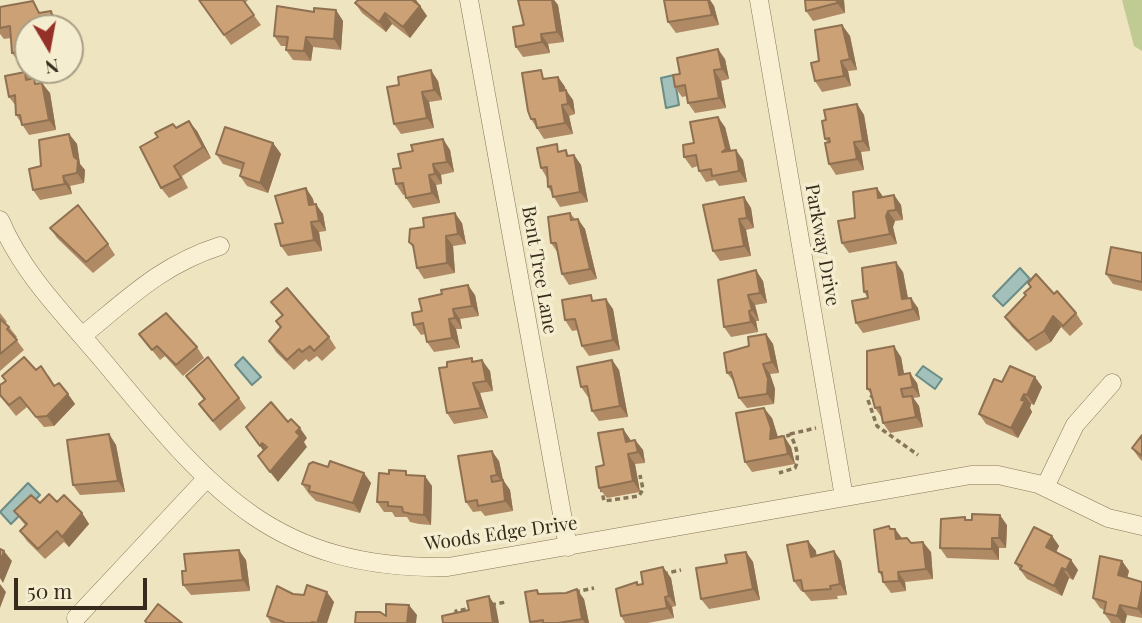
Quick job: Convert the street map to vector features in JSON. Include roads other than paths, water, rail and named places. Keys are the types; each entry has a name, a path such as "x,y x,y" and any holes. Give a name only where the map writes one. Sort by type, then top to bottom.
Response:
{"street":[{"name":"Bent Tree Lane","path":"469,0 568,547"},
{"name":"Parkway Drive","path":"759,0 844,497"},
{"name":"Woods Edge Drive","path":"0,220 25,267 206,479 237,506 282,533 331,554 367,562 448,567 971,475 998,475 1045,487 1108,518 1142,526"},
{"path":"82,336 163,270 187,257 220,246"},
{"path":"1045,487 1075,425 1112,383"},
{"path":"76,618 206,479"}],"water":[{"path":"674,75 679,105 666,108 661,78"},
{"path":"1020,268 1030,279 1003,306 993,296"},
{"path":"243,357 261,377 252,385 235,365"},
{"path":"923,366 942,379 935,389 916,375"},
{"path":"28,483 40,495 11,524 0,512"}]}
